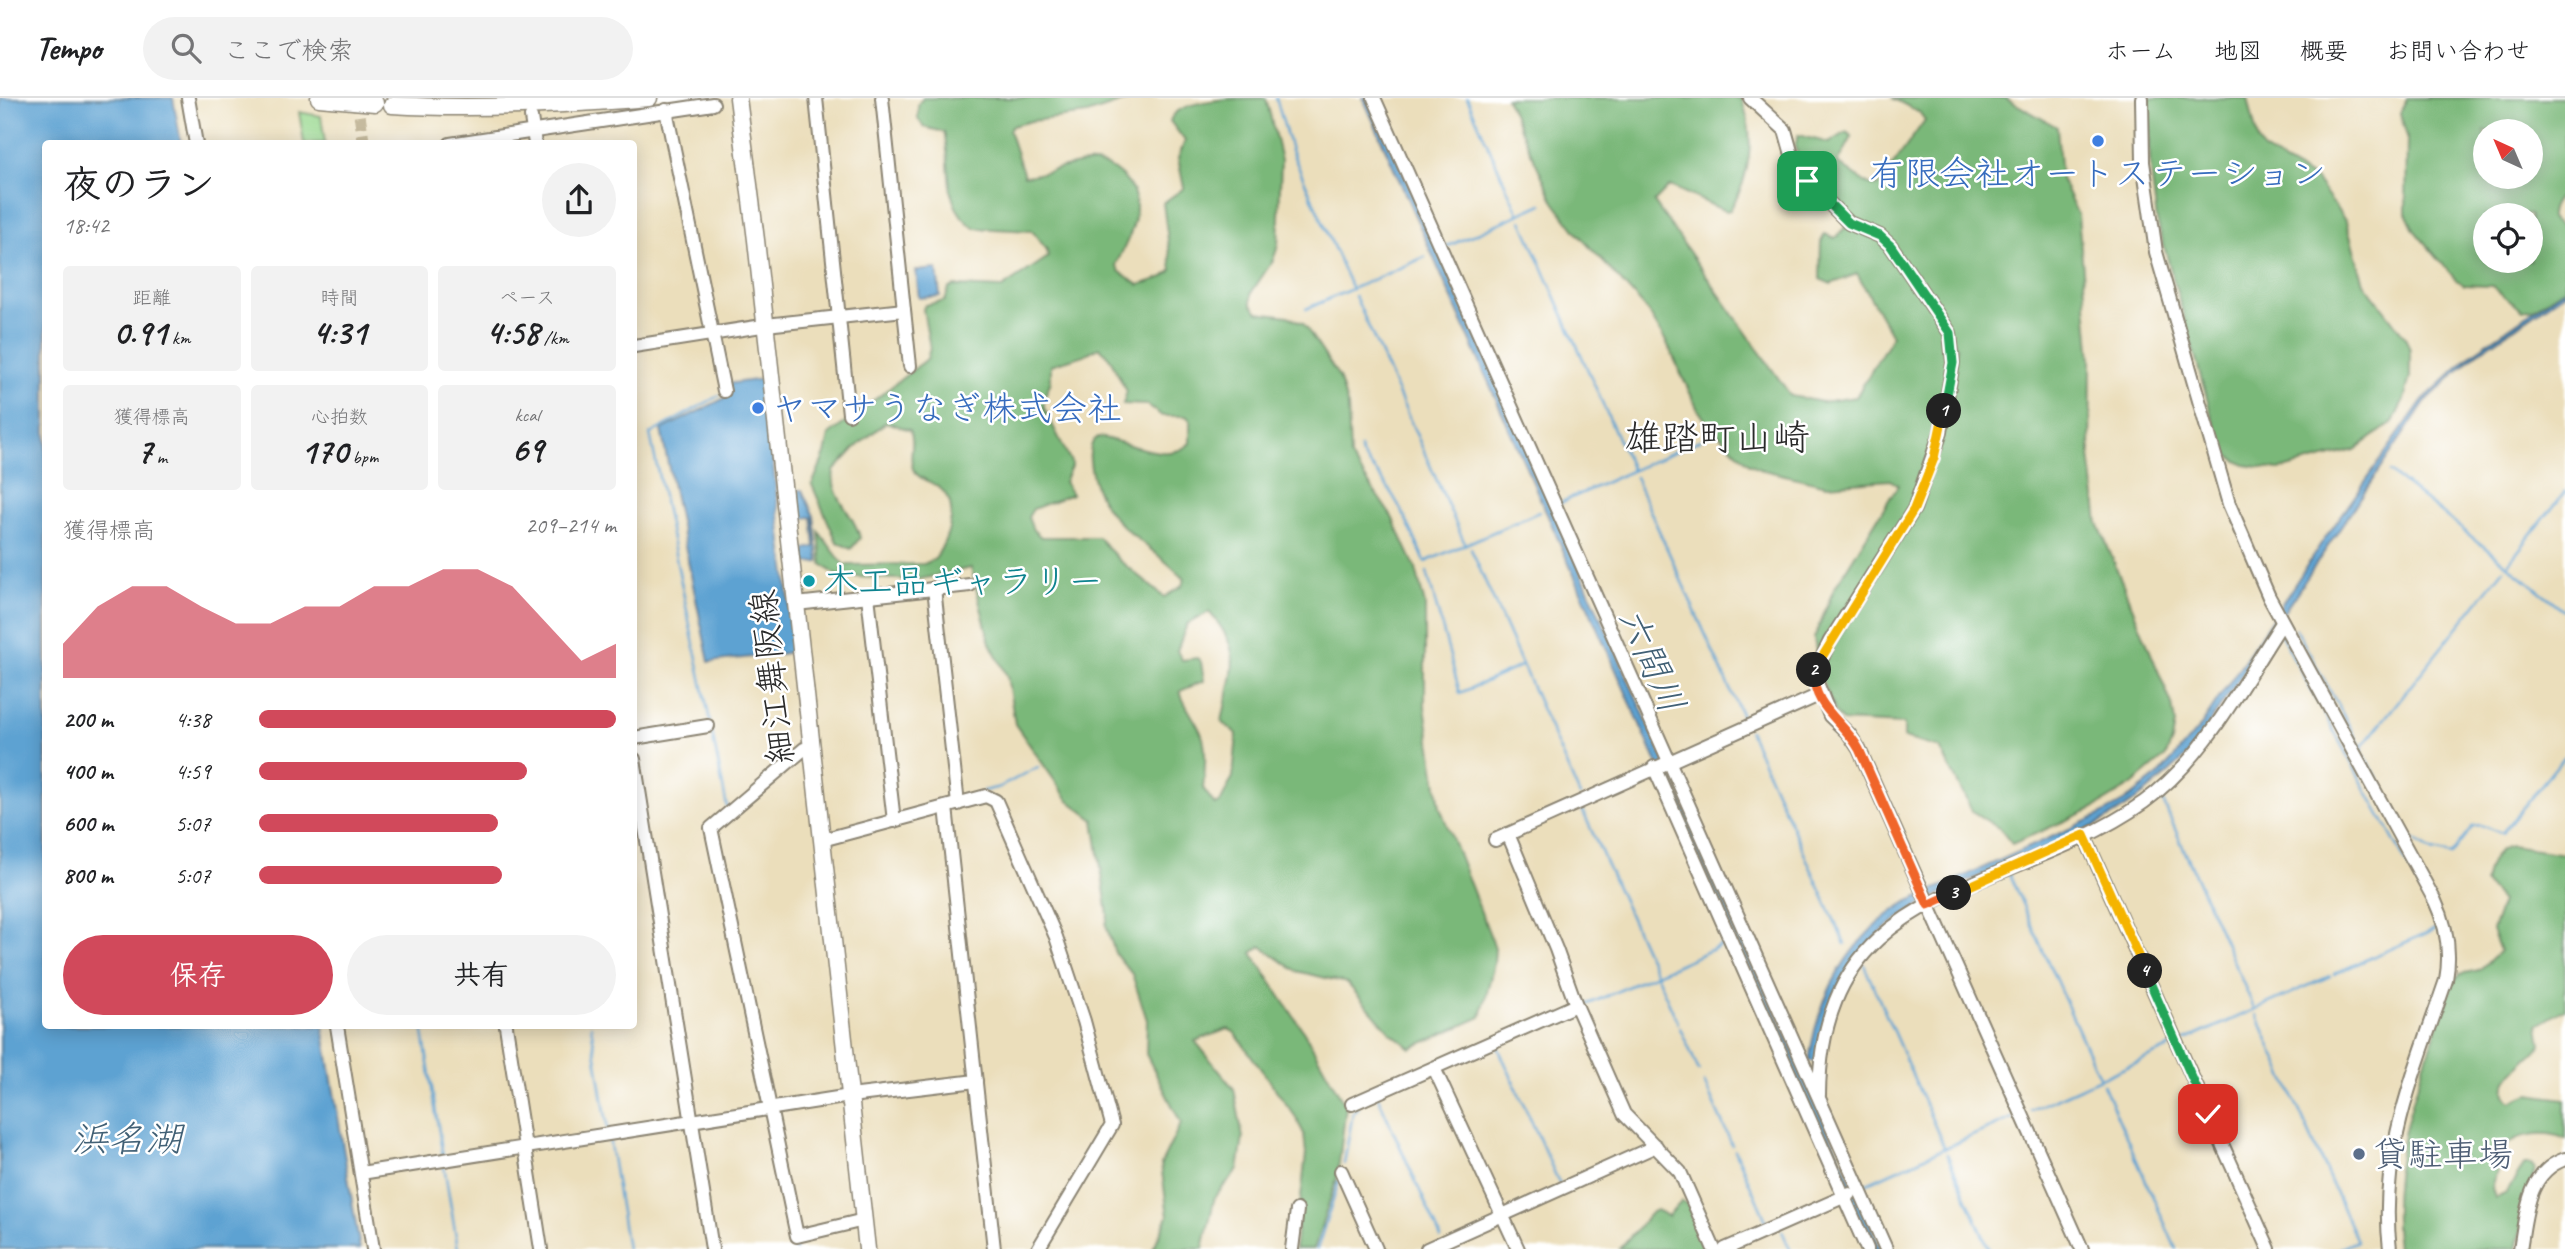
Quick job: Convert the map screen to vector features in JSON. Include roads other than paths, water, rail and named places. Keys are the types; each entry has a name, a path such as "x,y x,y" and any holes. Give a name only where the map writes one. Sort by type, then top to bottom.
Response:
{"main road":[{"path":"319,98 375,103"},
{"path":"392,105 542,106 649,98"},
{"name":"細江舞阪線","path":"738,98 766,325 867,1249"}],"street":[{"path":"188,98 195,140"},
{"path":"816,98 849,414"},
{"path":"882,98 910,366"},
{"path":"1374,98 1660,767 1852,1193 1886,1249"},
{"path":"1750,98 1785,130 1794,162 1807,181 1849,223 1880,236 1891,246 1943,319 1954,347 1941,432 1925,484 1902,533 1816,665 1814,675 1819,695 1830,716 1855,741 2082,1249"},
{"path":"2142,98 2143,162 2156,252 2229,504 2279,618 2435,901 2447,939 2446,980 2393,1143 2387,1186 2390,1249"},
{"path":"474,140 713,104"},
{"path":"666,110 724,391"},
{"path":"637,346 766,325 904,310"},
{"path":"796,604 970,585"},
{"path":"934,589 976,1081 994,1249"},
{"path":"868,596 894,821"},
{"path":"1819,1095 1827,1026 1846,981 1864,954 1886,930 1926,900 2084,835 2137,806 2180,771 2210,734 2279,618"},
{"path":"1495,840 1819,695"},
{"path":"637,738 708,726"},
{"path":"812,748 804,749 710,828 797,1236 864,1220"},
{"path":"1660,767 1819,1095 1852,1193 1867,1249"},
{"path":"637,778 712,1249"},
{"path":"822,840 986,796 994,797 1013,834 1064,960 1111,1119 1108,1135 1038,1249"},
{"path":"1508,834 1556,949 1576,1005 1629,1123 1656,1146 1680,1172 1714,1249"},
{"path":"2084,835 2269,1249"},
{"path":"1352,1104 1576,1005"},
{"path":"337,1029 373,1249"},
{"path":"506,1029 541,1249"},
{"path":"1434,1068 1518,1249"},
{"path":"361,1173 850,1096 976,1081"},
{"path":"1427,1249 1656,1146"},
{"path":"2520,1249 2529,1198 2537,1180 2548,1167 2565,1159"},
{"path":"1341,1171 1376,1249"},
{"path":"1726,1249 1852,1193"},
{"path":"1292,1249 1297,1210"}],"water":[{"name":"浜名湖","path":"0,98 173,98 180,140 42,140 42,1029 323,1029 360,1249 0,1249"},
{"path":"1363,98 1370,98 1881,1249 1872,1249"},
{"path":"937,269 940,296 919,298 916,271"},
{"path":"2565,289 2565,293 2476,354 2425,402 2187,756 2137,799 2103,821 2057,844 1964,883 1922,904 1884,929 1853,963 1830,1006 1817,1062 1809,1061 1820,1013 1840,970 1868,932 1887,916 1907,902 2098,816 2125,801 2161,773 2200,727 2324,540 2422,401 2474,352"},
{"path":"763,379 795,652 709,662 661,430 729,396 726,384"},
{"path":"798,490 802,490 814,516 819,562 806,563 805,549 815,547 812,517 801,518"}],"waterway":[{"path":"1276,98 1291,150 1352,289"},
{"path":"1467,98 1519,215"},
{"path":"1446,247 1542,204"},
{"path":"1522,221 1632,470"},
{"path":"1306,309 1425,257"},
{"path":"1355,296 1465,544"},
{"path":"710,721 650,434 720,395"},
{"path":"1560,503 1700,440"},
{"path":"1360,448 1399,505 1425,562 1539,512"},
{"path":"2390,472 2565,611"},
{"path":"1635,477 1745,723"},
{"path":"2508,564 2565,492"},
{"path":"1471,549 1580,796"},
{"path":"2361,748 2504,569"},
{"path":"1427,572 1460,693 1521,666"},
{"path":"2296,629 2363,751"},
{"path":"2281,635 2429,904 2438,928 2334,974"},
{"path":"711,728 727,807"},
{"path":"1749,731 1845,944"},
{"path":"2365,756 2411,838 2432,851 2451,855 2473,826 2480,825 2502,833 2565,756"},
{"path":"983,791 1000,787 1038,767"},
{"path":"2160,795 2255,1010"},
{"path":"1581,807 1678,1023"},
{"path":"2009,874 2100,1079"},
{"path":"1582,1007 1724,944"},
{"path":"1864,965 1945,1149"},
{"path":"2184,1041 2330,976"},
{"path":"2257,1015 2357,1241 2339,1249"},
{"path":"1680,1028 1699,1071"},
{"path":"422,1029 443,1157"},
{"path":"591,1029 608,1130"},
{"path":"1497,1045 1560,1185"},
{"path":"2031,1110 2171,1047"},
{"path":"1704,1082 1732,1145"},
{"path":"2103,1084 2176,1249"},
{"path":"1378,1097 1441,1238"},
{"path":"1344,1164 1353,1112 1359,1107"},
{"path":"1865,1184 2012,1118"},
{"path":"609,1138 627,1249"},
{"path":"1735,1150 1767,1223"},
{"path":"1947,1154 1989,1249"},
{"path":"444,1166 458,1249"},
{"path":"1317,1249 1339,1181"},
{"path":"1782,1231 1790,1249"},
{"path":"793,1239 795,1249"}],"tunnel":[{"path":"357,98 363,140"}],"place":[{"name":"有限会社オートステーション","path":"2098,141"},
{"name":"ヤマサうなぎ株式会社","path":"758,408"},
{"name":"木工品ギャラリー","path":"809,581"},
{"name":"貸駐車場","path":"2359,1154"}],"district":[{"name":"雄踏町山崎","path":"1717,437"}],"water label":[{"name":"六間川","path":"1652,660"}]}
